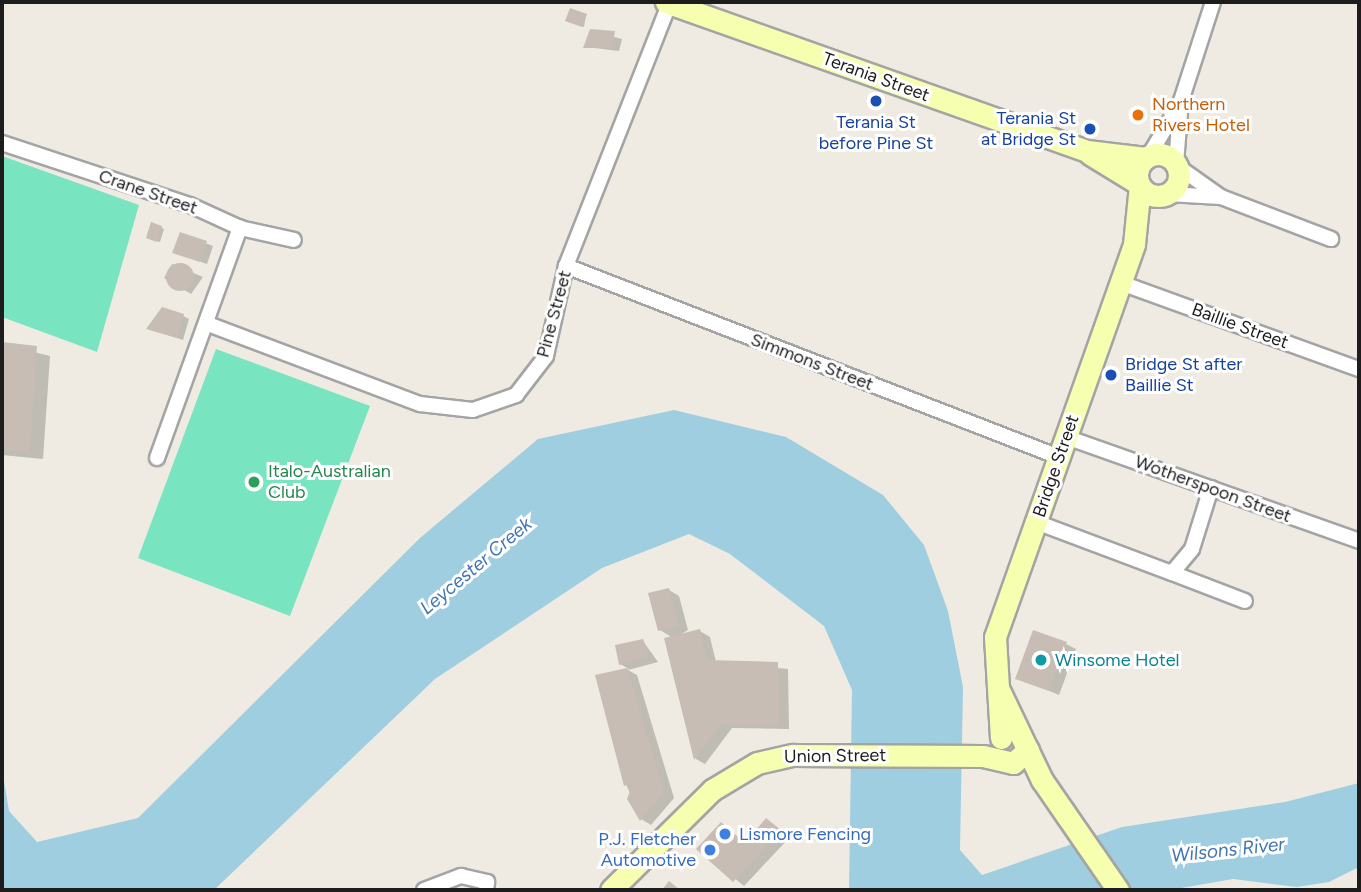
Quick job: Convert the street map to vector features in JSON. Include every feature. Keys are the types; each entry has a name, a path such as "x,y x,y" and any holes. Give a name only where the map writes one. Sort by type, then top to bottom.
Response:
{"main road":[{"name":"Terania Street","path":"668,2 1087,151 1147,158"},
{"name":"Terania Street","path":"1087,151 1139,185"},
{"path":"1163,155 1176,165 1178,180 1167,194 1151,195 1139,185 1147,158 1163,155"},
{"name":"Bridge Street","path":"1008,750 995,637 1134,244 1139,185"},
{"name":"Bridge Street","path":"1134,244 1167,194"},
{"path":"1008,750 1042,780 1118,890"},
{"name":"Union Street","path":"611,890 712,790 757,763 793,755 1008,750"}],"street":[{"name":"Pine Street","path":"208,324 420,404 473,410 498,405 532,378 546,356 566,266 668,2"},
{"path":"1213,2 1181,102 1176,165 1221,197 1331,239"},
{"path":"1147,158 1181,102"},
{"name":"Crane Street","path":"2,143 240,228 294,240"},
{"path":"1167,194 1221,197"},
{"path":"157,458 208,324 240,228"},
{"name":"Simmons Street","path":"566,266 1062,447"},
{"name":"Baillie Street","path":"1121,283 1359,369"},
{"name":"Wotherspoon Street","path":"1062,447 1211,488 1359,541"},
{"path":"1172,573 1192,549 1211,488"},
{"path":"1036,522 1245,601"},
{"path":"424,890 461,876 487,882 486,890"}],"green space":[{"path":"2,156 139,205 97,352 2,317"},
{"name":"Italo-Australian Club","path":"216,349 370,406 290,616 138,558"}],"water":[{"path":"674,410 786,437 883,495 924,545 948,611 963,687 960,850 982,875 1122,827 1285,802 1359,783 1359,867 1329,882 1297,887 1233,879 1170,890 849,890 852,690 824,626 730,554 689,534 602,568 435,679 214,890 2,890 2,769 9,811 37,842 138,818 420,538 538,439"}],"building":[{"path":"570,8 587,14 582,27 565,21"},
{"path":"590,29 615,31 612,48 583,48"},
{"path":"151,222 162,226 157,242 146,238"},
{"path":"180,232 207,241 200,262 172,253"},
{"path":"180,263 190,267 194,277 190,287 180,291 170,287 166,277 170,267"},
{"path":"162,307 184,314 177,338 146,329"},
{"path":"2,342 37,346 30,452 2,450"},
{"path":"669,588 679,625 658,631 648,593"},
{"path":"700,629 707,660 778,662 779,725 721,724 694,760 664,638"},
{"name":"Winsome Hotel","path":"1033,630 1067,642 1049,691 1015,679"},
{"path":"643,639 649,656 619,665 615,645"},
{"path":"627,668 664,792 640,821 627,799 633,783 624,786 595,675"},
{"path":"766,818 781,830 733,882 696,849 721,822 745,843"},
{"path":"669,881 680,890 662,890"}],"place":[{"name":"Terania St before Pine St","path":"876,101"},
{"name":"Northern Rivers Hotel","path":"1138,115"},
{"name":"Terania St at Bridge St","path":"1090,129"},
{"name":"Bridge St after Baillie St","path":"1111,375"},
{"name":"Italo-Australian Club","path":"254,482"},
{"name":"Winsome Hotel","path":"1041,660"},
{"name":"Lismore Fencing","path":"725,834"},
{"name":"P.J. Fletcher Automotive","path":"710,850"}],"water label":[{"name":"Leycester Creek","path":"476,566"},
{"name":"Wilsons River","path":"1228,850"}]}
